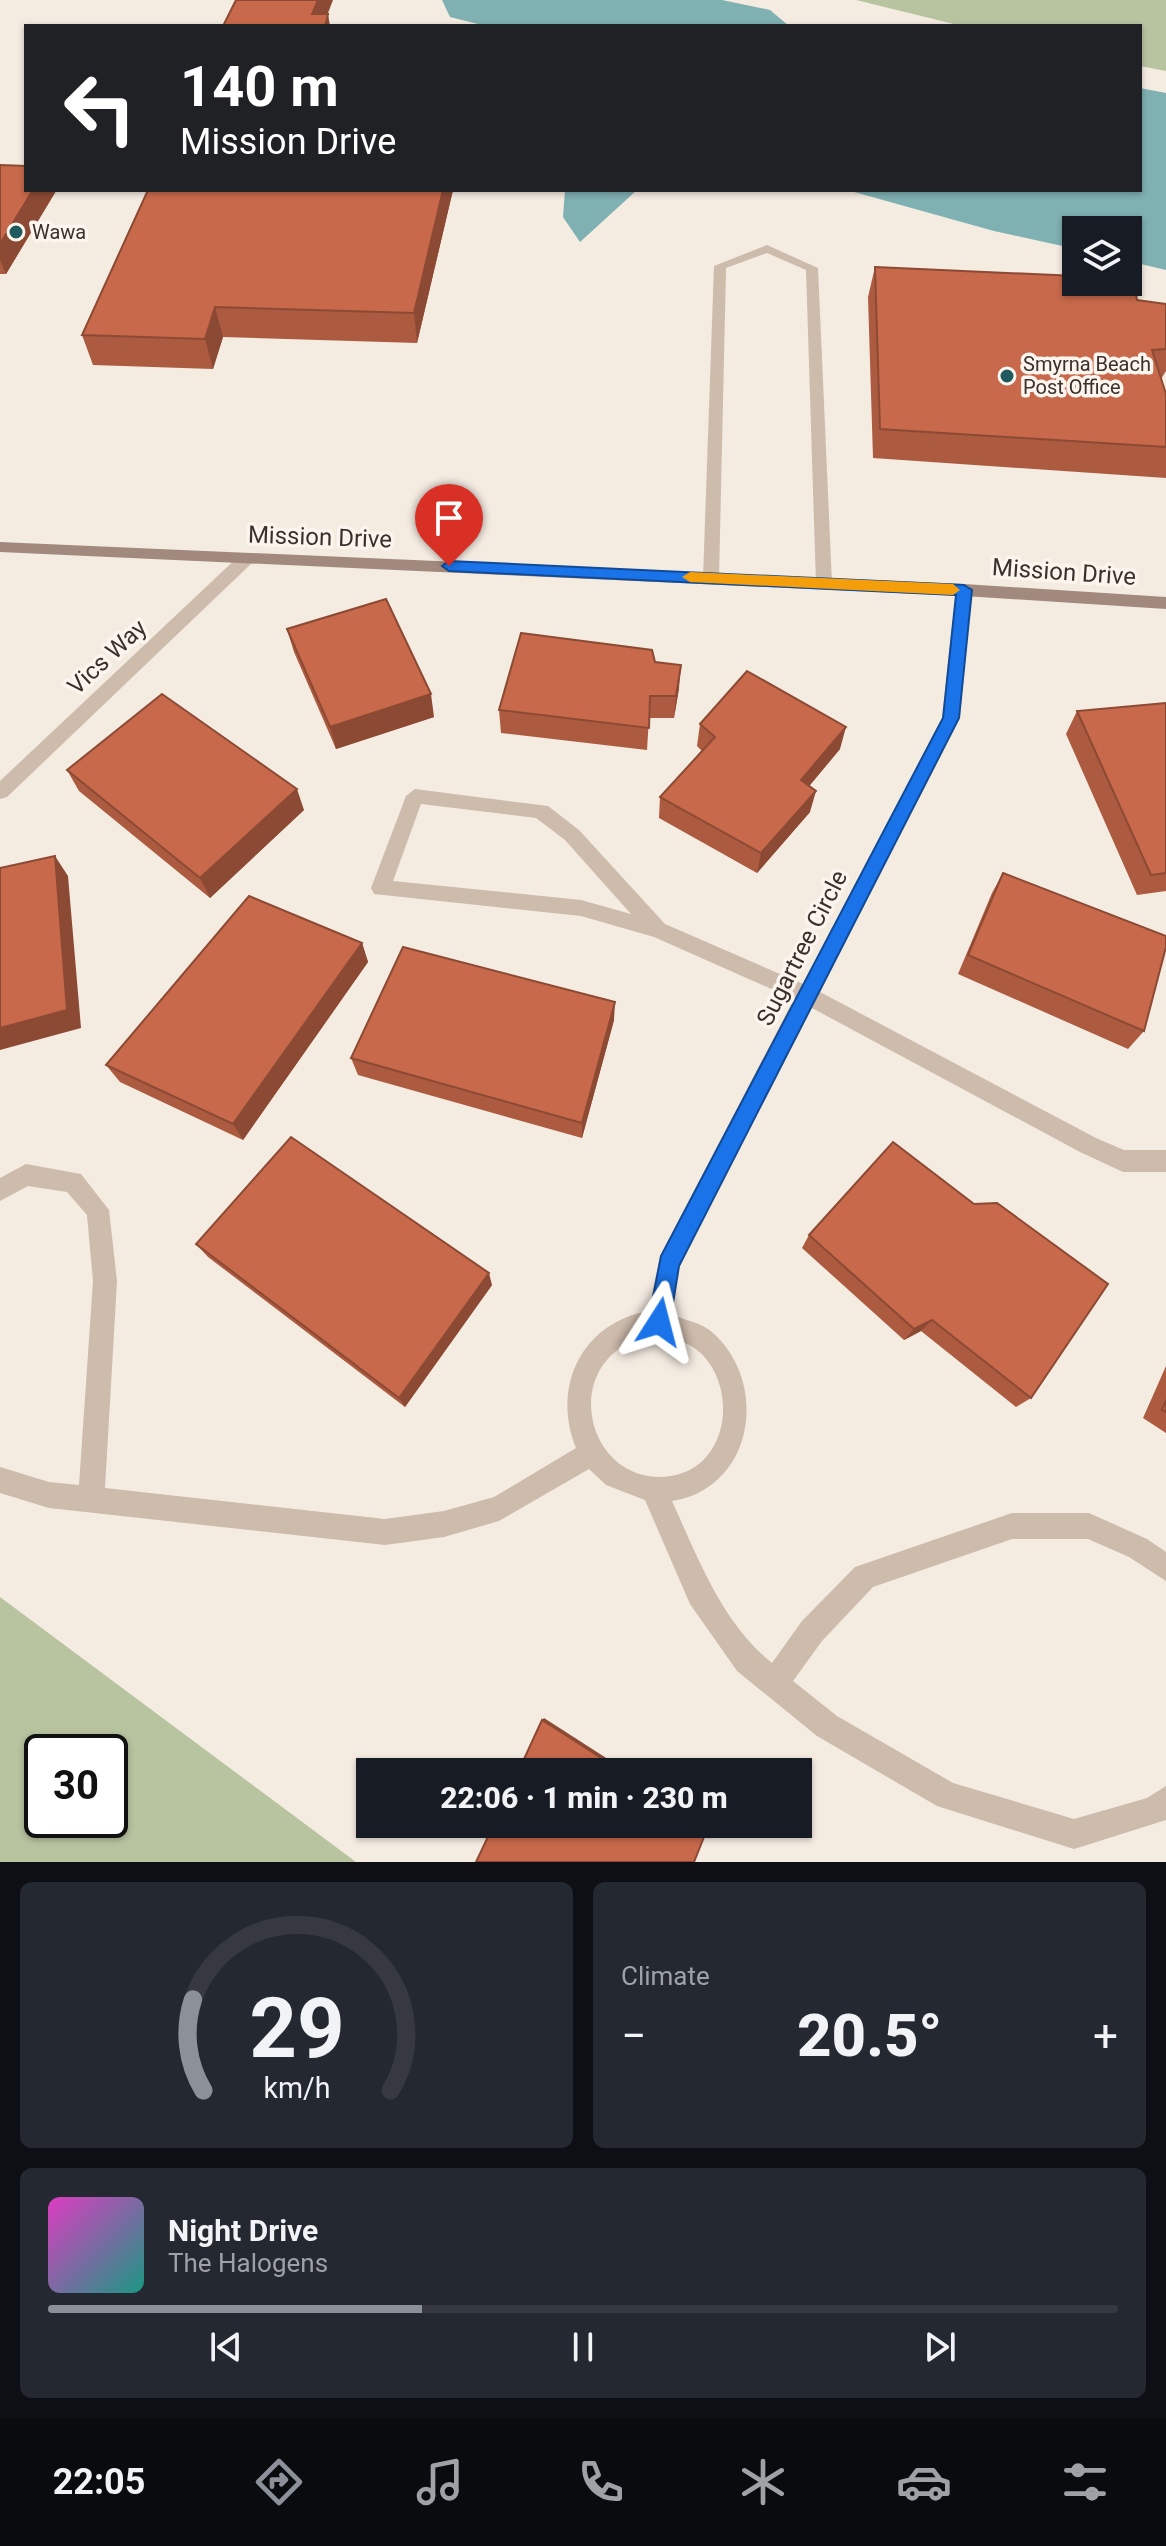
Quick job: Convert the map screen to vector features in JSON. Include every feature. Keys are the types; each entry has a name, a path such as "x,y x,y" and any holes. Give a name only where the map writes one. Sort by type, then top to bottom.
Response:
{"street":[{"path":"711,578 720,266 767,249 812,268 824,584"},
{"name":"Mission Drive","path":"0,547 964,590 1166,603"},
{"name":"Vics Way","path":"0,792 247,558"},
{"name":"Sugartree Circle","path":"659,1322 668,1264 951,718 964,590"},
{"path":"658,930 572,835 541,811 415,796 381,888 581,908 658,930 807,995 1123,1161 1166,1161"},
{"path":"0,1190 26,1175 73,1182 98,1210 105,1281 91,1500"},
{"path":"659,1322 695,1332 713,1348 727,1367 736,1390 737,1416 732,1441 720,1463 690,1485 655,1492 630,1486 609,1472 592,1453 578,1408 588,1364 617,1332 659,1322"},
{"path":"0,1480 49,1495 385,1532 444,1524 499,1508 592,1453"},
{"path":"655,1492 700,1594 747,1661 827,1726 947,1796 1074,1834 1155,1810 1166,1801"},
{"path":"774,1684 812,1631 864,1576 1012,1526 1089,1526 1138,1548 1166,1568"}],"green space":[{"path":"856,0 1166,0 1166,71 1142,66 1142,24 954,24"},
{"path":"0,1597 356,1862 0,1862"}],"water":[{"path":"442,0 722,0 770,10 787,24 478,24 450,17"},
{"path":"1142,88 1166,93 1166,270 1142,264 1142,216 1062,216 1062,246 994,231 854,192 1142,192"},
{"path":"565,192 635,192 580,242 563,217"}],"building":[{"path":"236,0 318,0 312,14 328,14 326,24 224,24"},
{"path":"0,165 24,166 24,192 32,192 0,244"},
{"path":"147,192 443,192 414,313 215,307 205,339 82,335"},
{"path":"875,267 1062,275 1062,296 1136,296 1137,300 1166,304 1166,349 1152,350 1166,394 1166,447 880,429"},
{"path":"386,599 431,694 330,727 287,629"},
{"path":"521,633 652,650 655,662 681,665 676,696 650,696 649,728 499,710"},
{"path":"747,671 846,727 801,780 816,791 761,853 660,797 715,737 700,724"},
{"path":"162,694 297,789 200,878 67,770"},
{"path":"1166,703 1166,873 1151,875 1077,711"},
{"path":"55,856 67,1010 0,1028 0,868"},
{"path":"1003,873 1166,936 1166,947 1144,1031 968,955"},
{"path":"249,896 362,943 233,1124 106,1065"},
{"path":"403,947 615,1002 582,1123 351,1058"},
{"path":"291,1137 489,1273 399,1398 196,1244"},
{"path":"893,1142 974,1204 997,1203 1108,1284 1031,1398 932,1320 914,1329 809,1235"},
{"path":"542,1720 601,1758 524,1758"},
{"path":"487,1838 704,1838 694,1862 476,1862"}],"slow traffic":[{"path":"690,577 953,590"}],"place":[{"name":"Wawa","path":"16,232"},
{"name":"Smyrna Beach Post Office","path":"1007,376"}],"route":[{"path":"449,566 964,590 951,718 668,1264 659,1322"}]}
